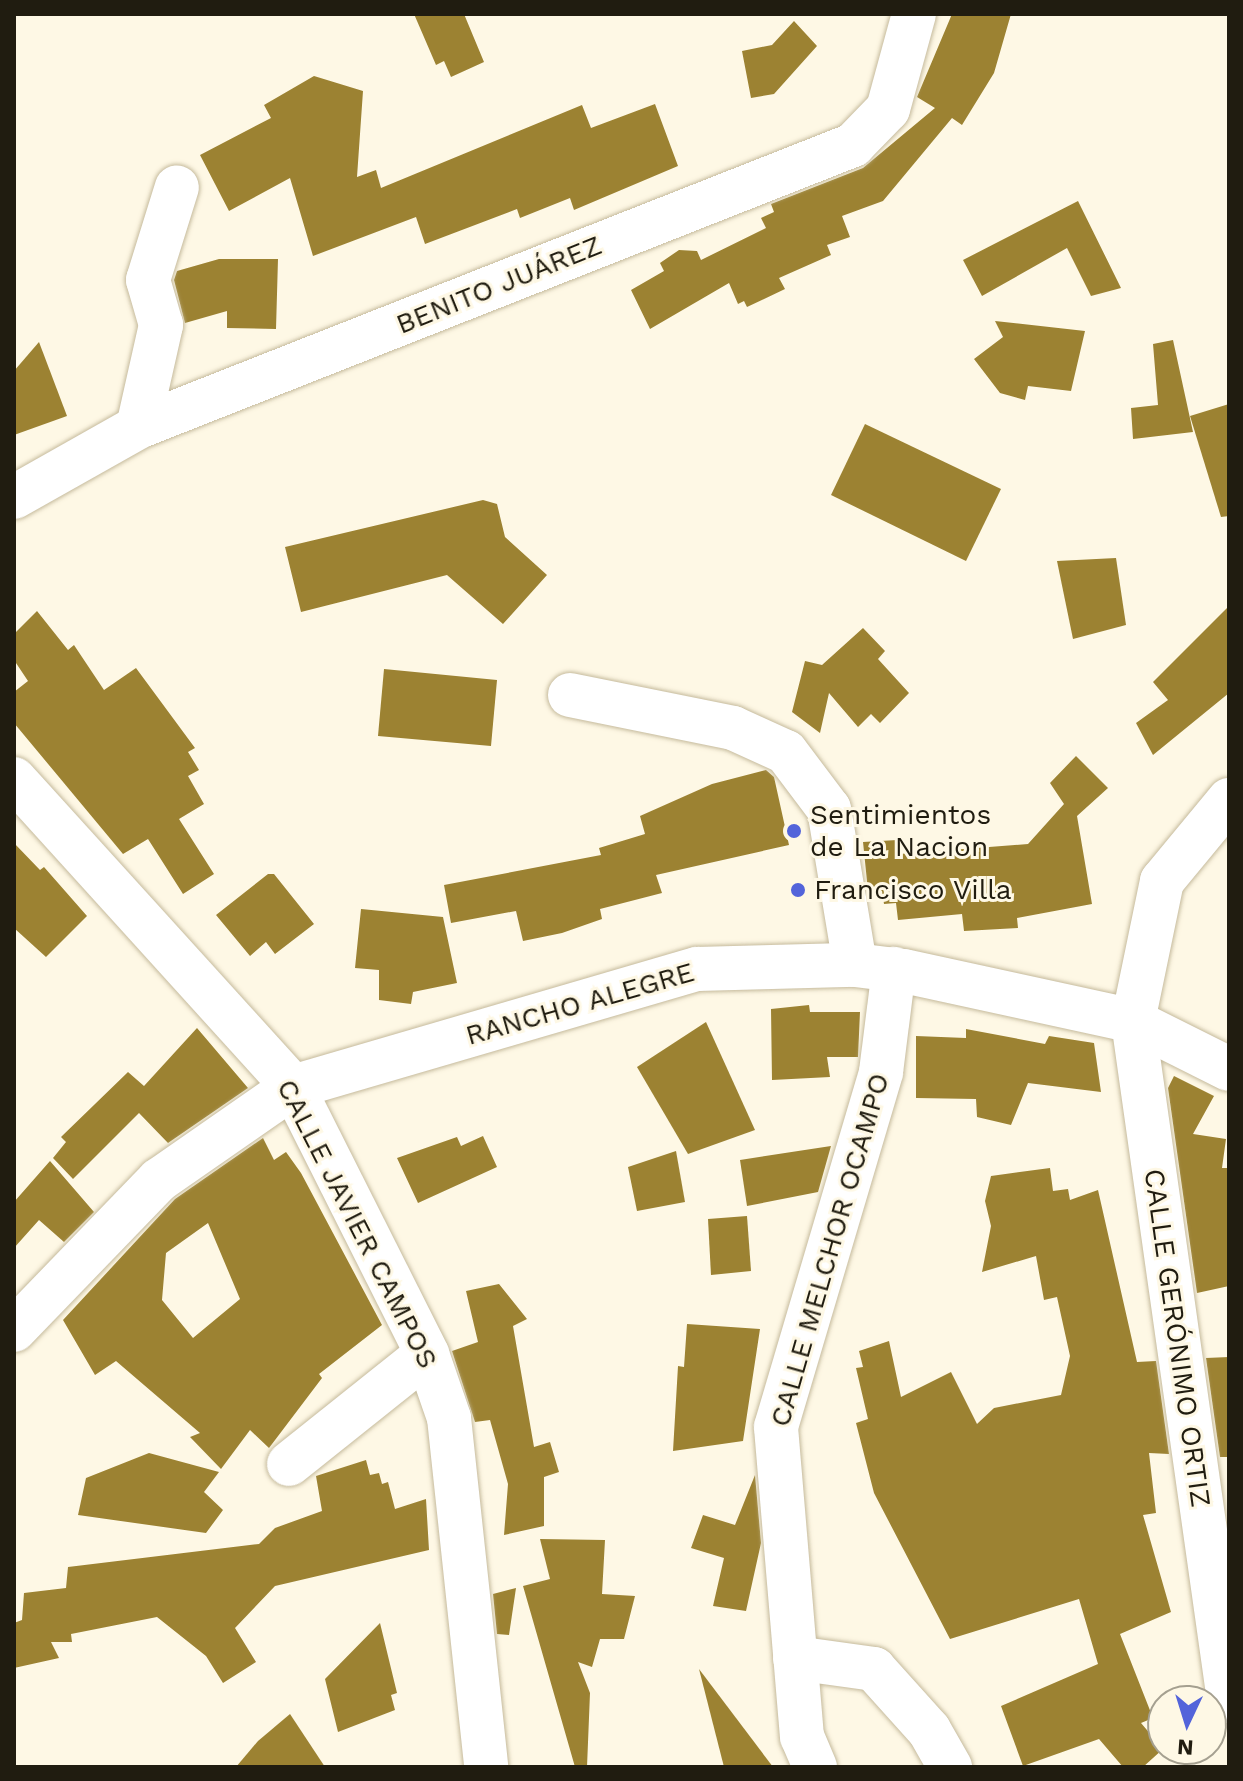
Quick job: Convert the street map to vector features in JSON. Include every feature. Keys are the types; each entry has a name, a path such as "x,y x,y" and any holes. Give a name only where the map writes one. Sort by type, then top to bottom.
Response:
{"street":[{"name":"BENITO JUÁREZ","path":"14,497 138,427 853,145 888,109 914,14"},
{"path":"138,427 161,325 148,280 177,187"},
{"name":"CALLE MELCHOR OCAMPO","path":"570,695 733,728 786,752 829,809 874,967 881,1072 776,1427 802,1737 815,1767"},
{"name":"CALLE JAVIER CAMPOS","path":"14,779 293,1087 427,1354 449,1418 486,1767"},
{"name":"CALLE GERÓNIMO ORTIZ","path":"1229,800 1162,881 1133,1021 1229,1701"},
{"name":"RANCHO ALEGRE","path":"14,1330 159,1180 293,1087 697,969 874,967 1133,1021 1229,1069"},
{"path":"289,1464 427,1354"},
{"path":"795,1658 874,1669 929,1730 950,1767"}],"building":[{"path":"414,14 464,14 484,62 451,77 444,61 436,65"},
{"path":"952,14 1011,14 994,73 962,125 952,118 883,201 842,216 850,237 827,245 831,255 779,278 785,289 747,307 744,301 738,304 729,283 650,329 631,290 664,271 660,263 679,250 697,251 701,260 766,228 761,218 774,212 771,204 863,168 935,108 917,97"},
{"path":"794,21 817,46 774,94 751,98 742,51 772,45"},
{"path":"314,76 363,91 357,177 376,170 381,188 582,105 591,128 655,104 678,166 574,210 570,198 520,218 517,209 425,244 416,217 313,256 290,178 229,211 200,155 271,118 264,105"},
{"path":"1078,201 1121,288 1091,296 1067,248 982,296 963,260"},
{"path":"219,259 278,259 276,329 227,328 227,311 185,323 174,280 177,271"},
{"path":"995,321 1085,331 1071,391 1028,386 1025,400 1000,393 974,359 1003,337"},
{"path":"1173,340 1193,432 1133,439 1131,408 1158,405 1153,344"},
{"path":"39,342 67,416 14,435 14,371"},
{"path":"1229,404 1229,516 1221,517 1190,416"},
{"path":"865,424 1001,489 966,561 831,495"},
{"path":"483,500 497,504 505,537 547,575 503,624 447,575 301,612 285,547"},
{"path":"1116,558 1126,625 1073,639 1057,561"},
{"path":"1229,606 1229,693 1153,755 1136,723 1168,700 1153,682"},
{"path":"37,611 68,650 74,645 104,690 136,668 195,748 188,752 199,770 188,776 204,804 179,819 214,874 183,894 148,839 123,854 14,723 14,692 28,681 14,660 14,634"},
{"path":"863,628 885,651 878,659 909,693 880,723 871,714 858,727 829,693 820,733 792,712 805,661 822,665"},
{"path":"384,669 497,680 491,746 378,736"},
{"path":"1076,756 1108,788 1077,816 1092,904 1017,918 1018,928 964,931 962,914 898,920 896,903 884,904 882,891 868,891 863,842 897,840 899,854 1028,844 1064,804 1050,783"},
{"path":"766,770 774,777 789,845 656,875 662,893 600,909 602,919 562,933 523,941 516,911 451,923 444,885 601,855 599,848 645,834 640,816 712,784"},
{"path":"14,843 40,870 44,867 87,916 46,957 14,928"},
{"path":"268,874 274,874 314,924 275,954 266,942 250,956 216,915"},
{"path":"361,909 443,917 457,983 413,992 411,1004 379,1000 379,970 355,968"},
{"path":"809,1005 810,1012 860,1012 858,1057 827,1057 830,1077 772,1080 771,1009"},
{"path":"706,1022 755,1130 688,1154 637,1067"},
{"path":"197,1028 248,1088 168,1143 139,1113 73,1179 53,1158 66,1142 61,1137 128,1072 144,1086"},
{"path":"966,1029 1045,1044 1049,1036 1094,1043 1101,1092 1028,1083 1011,1125 977,1117 976,1099 916,1098 916,1036 966,1038"},
{"path":"1174,1076 1214,1096 1193,1134 1226,1139 1222,1168 1229,1168 1229,1286 1197,1293 1168,1088"},
{"path":"483,1136 497,1167 418,1203 397,1158 457,1137 461,1146"},
{"path":"263,1138 274,1160 286,1152 301,1173 382,1325 319,1374 322,1378 269,1448 250,1430 221,1469 190,1437 200,1433 116,1361 95,1375 63,1320 175,1199","holes":["208,1223 240,1299 193,1338 162,1300 166,1253"]},
{"path":"831,1146 818,1192 747,1206 740,1160"},
{"path":"676,1151 685,1202 637,1211 628,1167"},
{"path":"50,1161 94,1212 64,1242 39,1220 14,1248 14,1202"},
{"path":"1050,1168 1053,1191 1068,1189 1070,1200 1098,1190 1137,1362 1156,1361 1169,1454 1149,1453 1156,1513 1143,1515 1171,1612 1120,1634 1147,1703 1147,1720 1141,1723 1147,1730 1147,1763 1143,1767 1123,1767 1099,1739 1023,1766 1001,1706 1098,1664 1079,1599 950,1639 874,1493 856,1423 868,1419 856,1368 863,1367 859,1351 889,1341 901,1397 951,1372 977,1424 994,1408 1061,1395 1070,1356 1057,1297 1044,1300 1036,1256 982,1272 991,1226 985,1201 991,1176"},
{"path":"747,1216 751,1271 711,1275 708,1219"},
{"path":"499,1284 527,1319 513,1326 534,1447 550,1442 559,1472 544,1477 544,1526 504,1535 508,1484 490,1420 475,1422 452,1351 478,1342 466,1291"},
{"path":"687,1324 760,1329 743,1441 673,1451 678,1366 684,1367"},
{"path":"1229,1357 1229,1457 1220,1457 1206,1358"},
{"path":"149,1453 219,1472 204,1492 223,1510 206,1533 78,1515 86,1478"},
{"path":"366,1460 370,1475 379,1473 382,1484 388,1482 395,1509 426,1499 429,1550 275,1586 235,1628 256,1662 223,1683 206,1656 157,1617 71,1634 72,1642 51,1642 59,1658 14,1668 14,1623 22,1620 24,1593 66,1588 68,1567 259,1544 275,1528 322,1511 316,1476"},
{"path":"755,1475 761,1543 746,1611 713,1606 724,1558 691,1548 703,1515 735,1525"},
{"path":"540,1539 605,1540 602,1594 635,1596 624,1639 600,1639 592,1667 578,1662 590,1693 587,1767 575,1767 523,1586 550,1579"},
{"path":"516,1588 509,1635 497,1634 493,1594"},
{"path":"380,1623 397,1693 391,1695 395,1710 338,1732 325,1679"},
{"path":"699,1669 773,1767 724,1767"},
{"path":"290,1714 325,1767 236,1767 258,1741"}],"place":[{"name":"Sentimientos de La Nacion","path":"794,831"},
{"name":"Francisco Villa","path":"798,890"}]}
